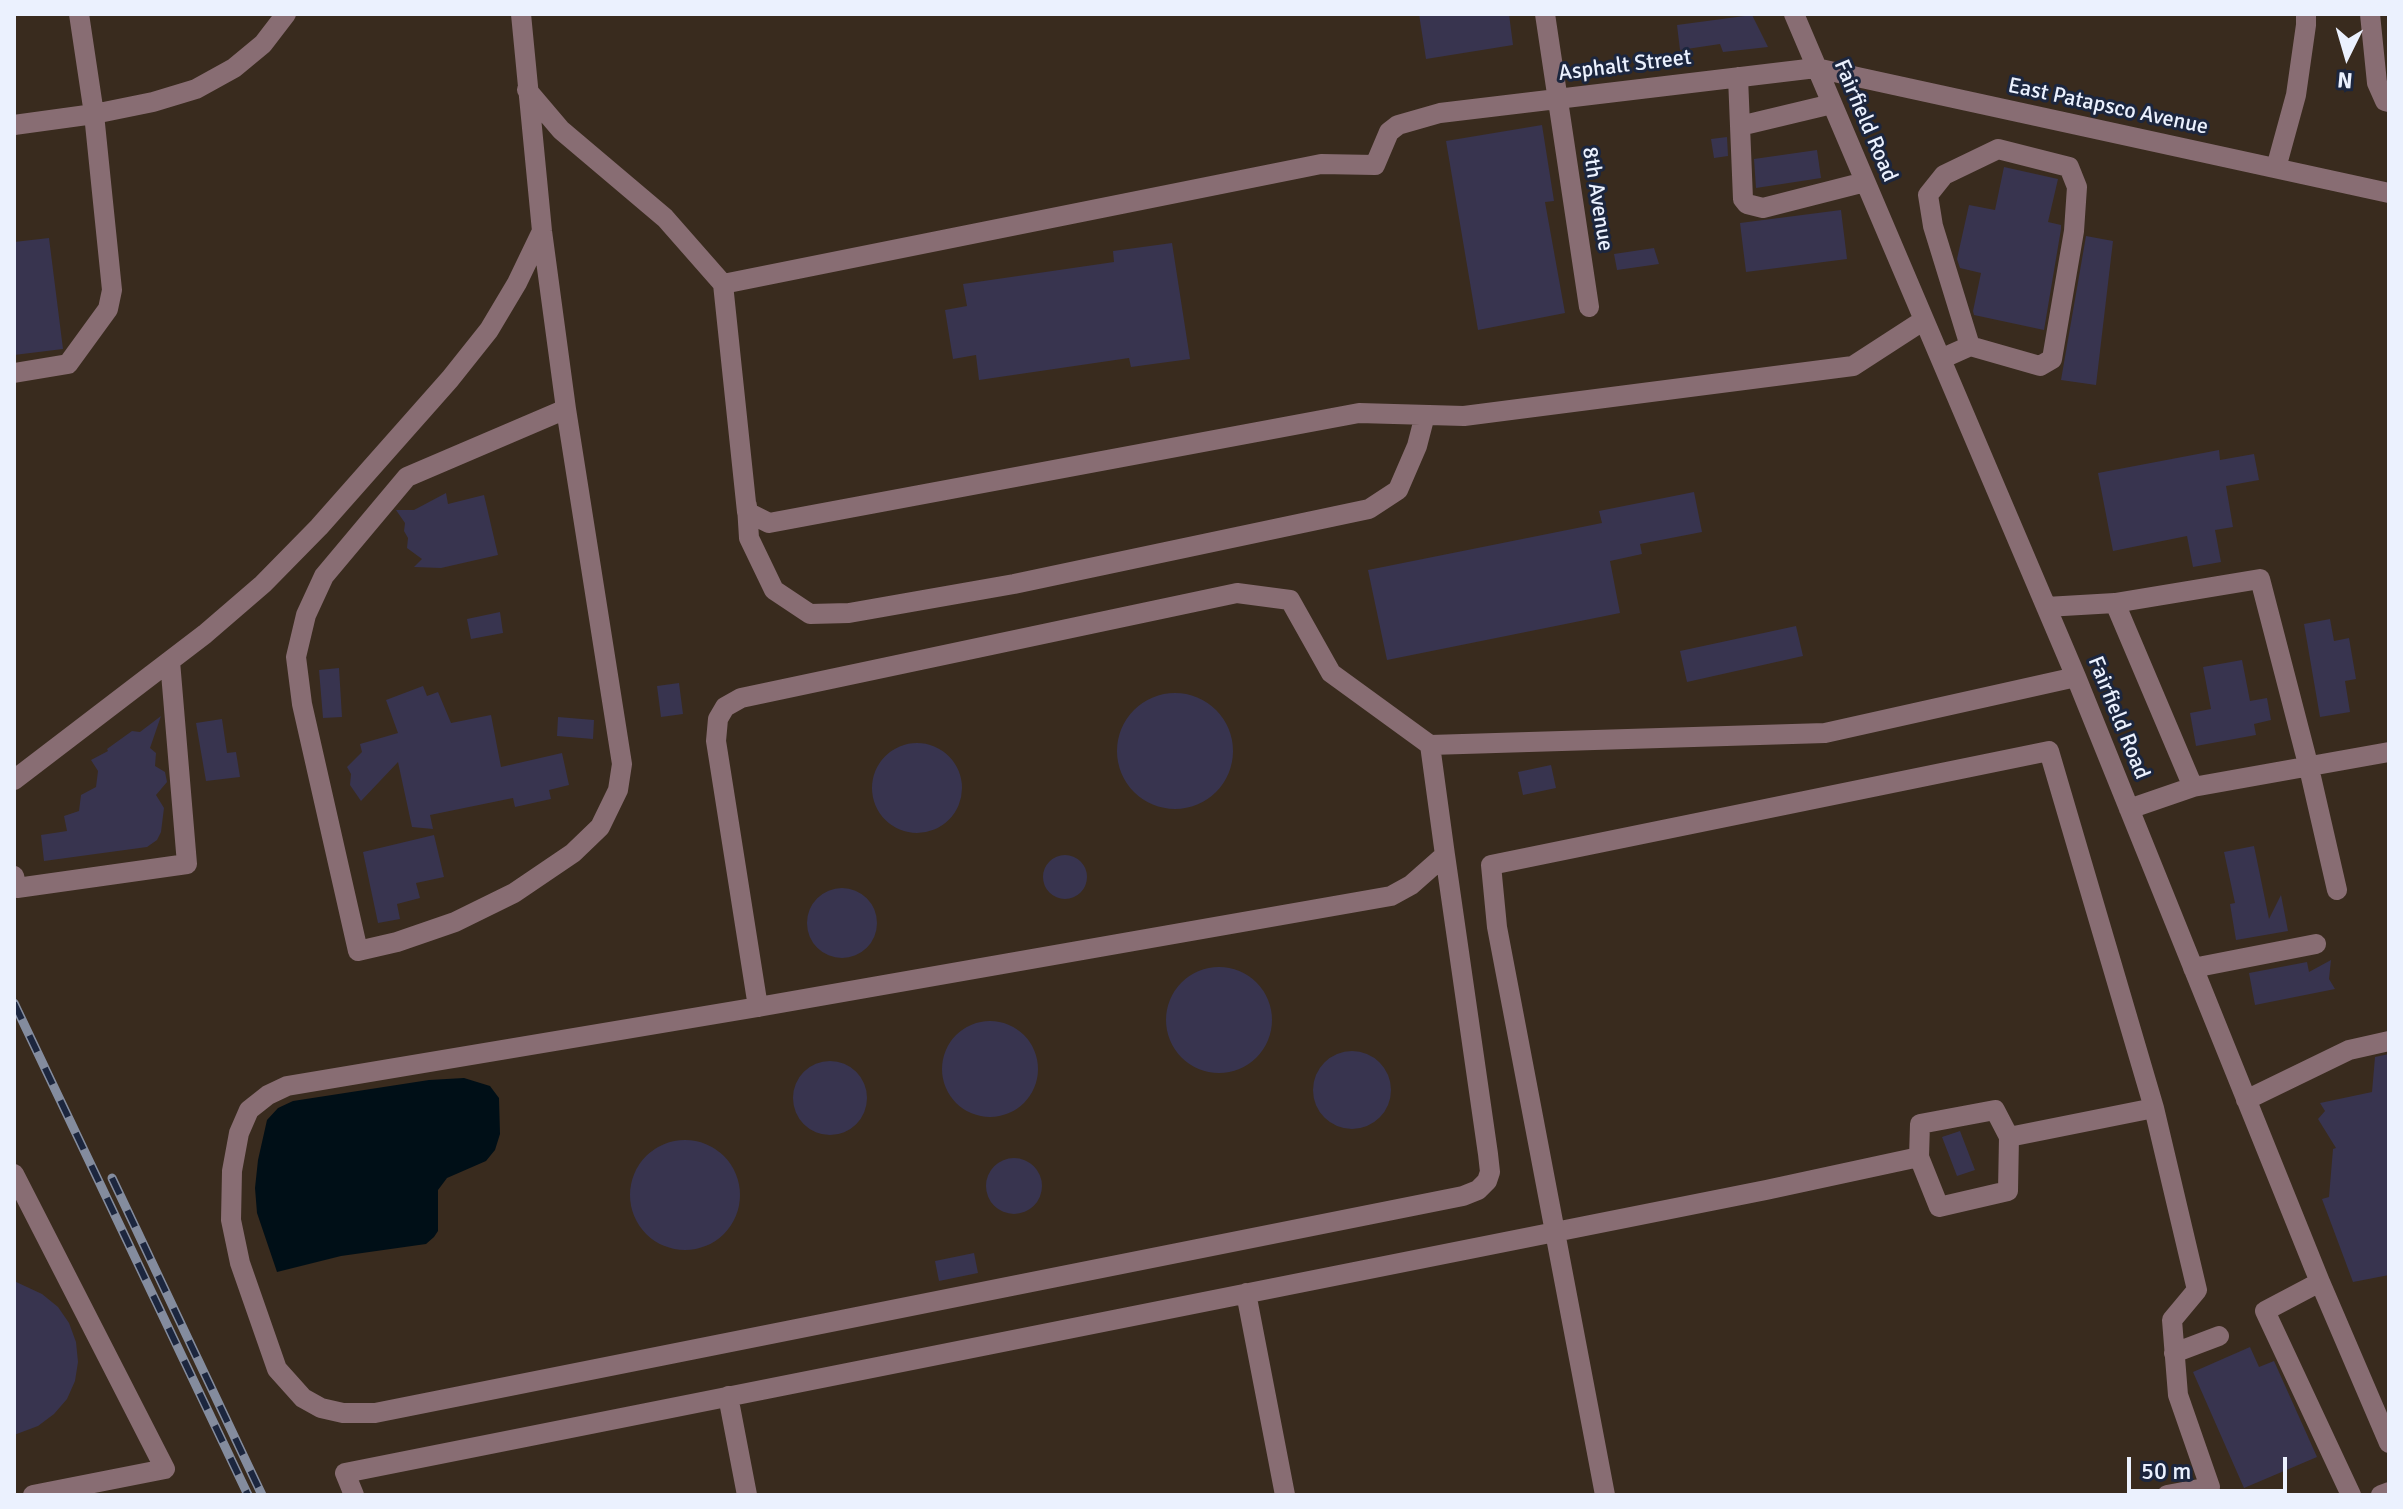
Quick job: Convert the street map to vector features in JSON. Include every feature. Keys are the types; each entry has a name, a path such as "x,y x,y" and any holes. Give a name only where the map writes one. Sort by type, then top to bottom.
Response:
{"street":[{"path":"14,373 68,364 108,309 112,290 94,114 79,14"},
{"path":"14,125 94,114 196,89 234,68 263,44 286,14"},
{"path":"521,14 542,231 566,409 622,764 618,790 600,827 573,853 514,893 455,922 397,942 358,951 302,704 296,657 306,615 324,576 407,477 566,409"},
{"name":"8th Avenue","path":"1545,14 1589,307"},
{"name":"Fairfield Road","path":"1794,14 2076,677 2320,1282 2383,1414 2389,1443"},
{"path":"2276,168 2296,95 2306,14"},
{"path":"2370,14 2377,83 2385,101 2389,102"},
{"name":"Asphalt Street","path":"723,284 1321,164 1375,165 1389,132 1398,125 1440,113 1816,68"},
{"name":"East Patapsco Avenue","path":"1816,68 2389,193"},
{"path":"1738,77 1743,199 1747,204 1763,208 1865,182"},
{"path":"527,90 561,130 665,218 723,284 749,538 774,590 810,614 849,613 1014,584 1369,509 1398,490 1417,446 1425,415"},
{"path":"1740,126 1832,104"},
{"path":"1941,359 1970,346 2040,366 2052,359 2074,231 2077,187 2069,167 1998,149 1944,175 1928,195 1933,226 1970,346"},
{"path":"14,780 216,624 263,584 319,527 450,379 489,330 517,283 542,231"},
{"path":"747,506 747,512 769,523 1359,413 1464,416 1853,366 1924,320"},
{"path":"2046,607 2115,603 2260,579 2337,890"},
{"path":"758,1007 716,741 718,719 725,707 741,698 1237,593 1290,600 1331,673 1430,745 1825,733 2076,677"},
{"path":"2115,603 2193,787"},
{"path":"14,876 17,888 187,864 170,661"},
{"path":"1430,745 1490,1172 1487,1181 1478,1190 1463,1196 375,1413 343,1413 321,1408 303,1398 277,1369 240,1263 231,1220 232,1171 239,1133 249,1110 268,1095 287,1086 1391,896 1411,885 1445,855"},
{"path":"1605,1495 1497,927 1491,865 2049,751 2154,1108 2197,1290 2172,1320 2174,1353 2178,1395 2210,1487 2167,1495"},
{"path":"2129,809 2193,787 2389,752"},
{"path":"2193,968 2316,944"},
{"path":"2246,1100 2349,1050 2389,1041"},
{"path":"2009,1137 2154,1108"},
{"path":"1995,1110 2009,1137 2008,1191 1939,1207 1919,1157 1920,1124 1995,1110"},
{"path":"354,1495 345,1473 1919,1157"},
{"path":"14,1174 165,1469 33,1495"},
{"path":"2320,1282 2265,1311 2351,1495"},
{"path":"1246,1293 1285,1495"},
{"path":"2174,1353 2219,1336"},
{"path":"728,1396 747,1495"},
{"path":"2381,1495 2389,1492"}],"shaded area":[{"path":"14,14 2389,14 2389,1495 14,1495"},
{"path":"464,1078 490,1086 499,1098 500,1134 495,1150 486,1161 447,1178 438,1190 438,1231 434,1237 426,1244 341,1256 277,1272 257,1213 255,1188 267,1120 278,1108 293,1101 429,1080"}],"building":[{"path":"1419,14 1509,14 1513,45 1426,59"},
{"path":"1752,15 1768,47 1723,52 1720,44 1680,50 1677,25"},
{"path":"1542,125 1554,201 1545,202 1565,313 1478,330 1446,141"},
{"path":"1727,137 1728,156 1714,158 1711,139"},
{"path":"1817,150 1821,178 1756,188 1754,159"},
{"path":"2004,167 2058,179 2048,222 2061,225 2061,229 2044,330 1974,315 1981,273 1960,268 1957,259 1969,205 1995,210"},
{"path":"1841,210 1847,259 1746,272 1740,223"},
{"path":"2086,236 2113,241 2096,385 2061,380"},
{"path":"49,238 63,349 14,355 14,242"},
{"path":"1172,243 1190,359 1131,367 1129,358 979,380 976,355 953,359 945,310 967,306 963,284 1114,262 1113,251"},
{"path":"1654,248 1659,264 1617,270 1614,254"},
{"path":"2219,450 2220,460 2254,454 2259,480 2226,486 2233,527 2215,530 2221,562 2193,567 2187,536 2113,551 2098,473"},
{"path":"1694,492 1702,532 1640,544 1642,554 1610,561 1620,613 1387,660 1368,570 1602,523 1599,511"},
{"path":"446,493 448,504 484,495 498,555 441,568 414,567 422,559 407,548 405,523 396,510 414,510"},
{"path":"500,612 503,633 471,639 467,619"},
{"path":"2330,619 2334,641 2349,638 2356,679 2345,681 2350,712 2320,717 2304,624"},
{"path":"1796,626 1803,656 1687,682 1680,651"},
{"path":"2242,660 2250,701 2267,698 2271,720 2254,724 2256,735 2196,746 2190,713 2211,709 2203,667"},
{"path":"339,668 342,717 323,718 319,670"},
{"path":"679,683 683,714 661,717 657,686"},
{"path":"423,686 427,696 438,692 451,723 491,715 501,767 562,753 569,785 549,790 551,799 515,807 513,798 430,815 433,829 412,827 398,762 361,801 350,785 351,774 347,767 362,752 360,744 398,733 386,700"},
{"path":"1175,693 1197,697 1216,710 1229,729 1233,751 1229,773 1216,792 1197,805 1175,809 1153,805 1134,792 1121,773 1117,751 1121,729 1134,710 1153,697"},
{"path":"161,716 150,748 156,753 155,766 165,772 167,782 156,795 164,808 157,840 147,847 44,861 41,835 67,831 64,816 79,811 81,795 96,787 98,771 91,760 108,751 132,731 140,732"},
{"path":"558,717 594,720 593,739 557,736"},
{"path":"222,719 227,753 236,752 240,777 206,781 196,723"},
{"path":"917,743 934,747 949,756 958,771 962,788 958,805 949,820 934,829 917,833 900,829 885,820 876,805 872,788 876,771 885,756 900,747"},
{"path":"1551,765 1556,788 1523,795 1518,772"},
{"path":"434,835 444,877 416,883 420,898 397,904 400,919 378,923 363,852"},
{"path":"2254,846 2269,919 2281,895 2288,931 2236,940 2230,904 2235,903 2224,852"},
{"path":"1065,855 1081,861 1087,877 1081,893 1065,899 1049,893 1043,877 1049,861"},
{"path":"842,888 867,898 877,923 867,948 842,958 817,948 807,923 817,898"},
{"path":"2331,960 2329,979 2335,989 2255,1005 2249,973 2307,962 2309,972"},
{"path":"1219,967 1239,971 1257,982 1268,1000 1272,1020 1268,1040 1257,1058 1239,1069 1219,1073 1199,1069 1181,1058 1170,1040 1166,1020 1170,1000 1181,982 1199,971"},
{"path":"990,1021 1008,1024 1024,1035 1035,1051 1038,1069 1035,1087 1024,1103 1008,1114 990,1117 972,1114 956,1103 945,1087 942,1069 945,1051 956,1035 972,1024"},
{"path":"1352,1051 1367,1054 1380,1062 1388,1075 1391,1090 1388,1105 1380,1118 1367,1126 1352,1129 1337,1126 1324,1118 1316,1105 1313,1090 1316,1075 1324,1062 1337,1054"},
{"path":"2389,1054 2389,1275 2353,1282 2322,1199 2329,1197 2333,1149 2336,1148 2318,1119 2325,1111 2320,1103 2372,1092 2375,1057"},
{"path":"830,1061 844,1064 856,1072 864,1084 867,1098 864,1112 856,1124 844,1132 830,1135 816,1132 804,1124 796,1112 793,1098 796,1084 804,1072 816,1064"},
{"path":"1960,1131 1975,1170 1957,1176 1942,1137"},
{"path":"685,1140 706,1144 724,1156 736,1174 740,1195 736,1216 724,1234 706,1246 685,1250 664,1246 646,1234 634,1216 630,1195 634,1174 646,1156 664,1144"},
{"path":"1014,1158 1034,1166 1042,1186 1034,1206 1014,1214 994,1206 986,1186 994,1166"},
{"path":"974,1253 978,1273 939,1281 935,1261"},
{"path":"14,1281 42,1294 58,1307 69,1323 76,1342 78,1362 75,1381 67,1399 54,1414 38,1426 14,1435"},
{"path":"2250,1347 2259,1367 2274,1361 2317,1457 2244,1488 2193,1372"}],"railway":[{"path":"14,1003 248,1495"},
{"path":"112,1178 262,1495"}]}
